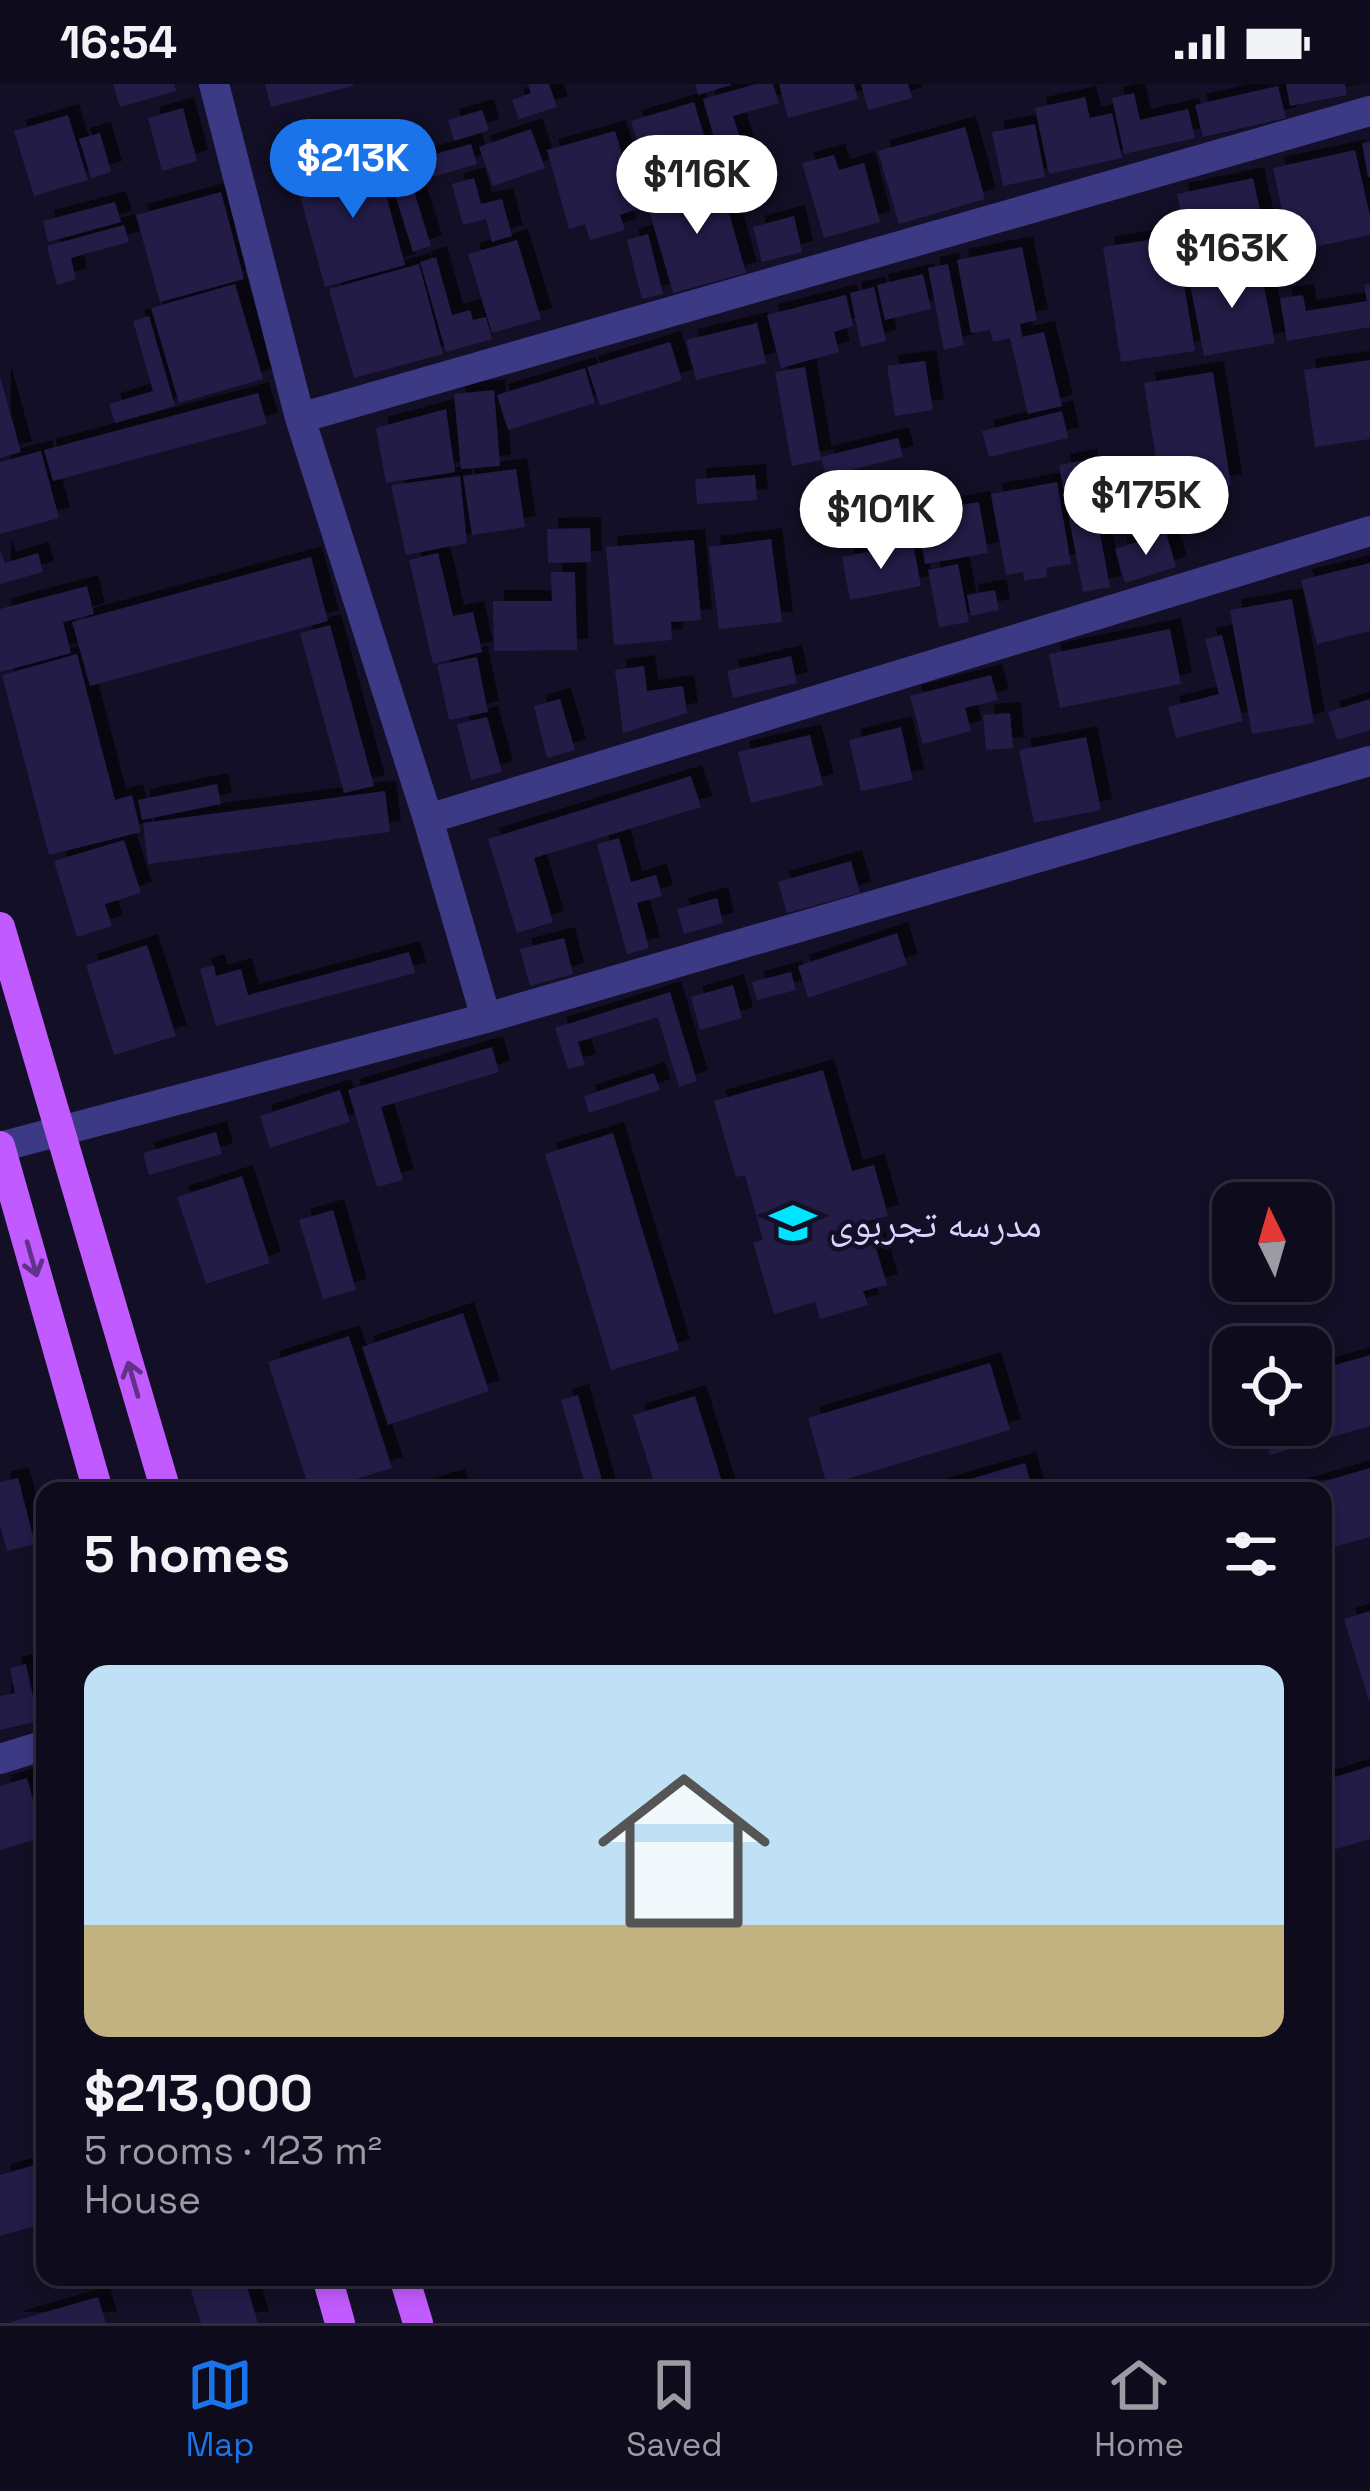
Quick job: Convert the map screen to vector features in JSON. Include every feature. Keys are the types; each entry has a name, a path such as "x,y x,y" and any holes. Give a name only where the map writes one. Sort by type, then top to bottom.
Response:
{"main road":[{"path":"0,927 163,1482"},
{"path":"0,1146 95,1482"},
{"path":"330,2286 340,2323"},
{"path":"407,2286 418,2323"}],"street":[{"path":"214,84 300,418 486,1018"},
{"path":"300,418 1370,111"},
{"path":"428,819 1370,531"},
{"path":"0,1146 486,1018 1370,761"},
{"path":"0,1759 36,1748"}],"building":[{"path":"113,84 174,84 176,91 120,107"},
{"path":"265,84 353,84 353,86 271,107"},
{"path":"549,84 557,107 519,119 512,100 531,93 528,85"},
{"path":"695,84 731,84 731,85 698,95"},
{"path":"773,84 779,103 733,116 743,148 719,155 703,99"},
{"path":"779,84 854,84 858,99 788,118"},
{"path":"861,84 908,84 912,98 868,110"},
{"path":"1286,84 1345,84 1347,95 1290,106"},
{"path":"1278,86 1286,118 1203,137 1195,105"},
{"path":"1134,93 1140,120 1188,109 1195,138 1124,154 1112,98"},
{"path":"1085,97 1090,118 1112,113 1122,158 1049,174 1035,108"},
{"path":"694,102 708,149 645,166 631,121"},
{"path":"183,108 197,161 162,171 148,118"},
{"path":"482,110 489,130 454,141 448,120"},
{"path":"68,115 88,180 34,196 14,131"},
{"path":"1035,124 1045,177 1003,186 992,132"},
{"path":"965,127 985,199 899,224 878,151"},
{"path":"531,129 545,168 493,186 479,147"},
{"path":"615,131 638,209 620,215 625,230 590,240 585,224 569,229 547,150"},
{"path":"100,133 111,172 91,178 79,139"},
{"path":"1370,142 1370,177 1368,177 1362,143"},
{"path":"416,143 421,158 471,144 477,164 404,185 393,150"},
{"path":"389,146 401,186 387,191 380,173 405,265 325,287 295,178 324,170 327,180 379,166 374,151"},
{"path":"1355,150 1370,235 1291,252 1273,168"},
{"path":"834,155 839,170 864,163 880,222 824,238 802,163"},
{"path":"474,178 481,204 502,199 512,236 492,242 486,219 463,225 452,184"},
{"path":"1253,178 1268,248 1192,264 1177,194"},
{"path":"720,181 746,273 673,293 647,203"},
{"path":"412,185 431,246 413,252 394,191"},
{"path":"221,192 244,279 160,302 136,215"},
{"path":"115,202 121,222 48,242 43,221"},
{"path":"794,216 802,252 762,262 753,227"},
{"path":"124,225 129,242 71,258 76,279 57,285 47,246"},
{"path":"648,234 663,294 642,299 627,240"},
{"path":"1176,236 1195,351 1121,362 1103,247"},
{"path":"517,240 541,319 492,333 468,254"},
{"path":"1022,247 1037,320 1020,324 1022,337 1044,332 1062,406 1028,414 1010,338 993,342 990,330 971,333 957,260"},
{"path":"436,257 452,315 470,310 473,320 486,317 492,339 446,352 420,262"},
{"path":"419,264 443,354 354,378 329,289"},
{"path":"948,264 964,345 944,350 928,268"},
{"path":"1260,266 1275,343 1204,356 1189,279"},
{"path":"923,274 931,309 885,320 877,285"},
{"path":"235,284 263,379 179,403 151,308"},
{"path":"1370,284 1370,327 1287,341 1280,298 1303,295 1306,311 1367,301 1364,285"},
{"path":"874,287 886,341 861,347 850,293"},
{"path":"846,295 853,326 834,332 839,352 781,368 767,315"},
{"path":"149,316 175,406 115,423 109,404 153,391 133,321"},
{"path":"757,323 766,363 696,380 686,340"},
{"path":"670,342 682,380 600,406 587,367"},
{"path":"1370,360 1370,439 1315,447 1304,370"},
{"path":"925,361 933,410 895,416 887,366"},
{"path":"805,367 821,460 792,466 775,372"},
{"path":"585,368 595,403 508,430 497,395"},
{"path":"1213,372 1231,485 1162,496 1144,383"},
{"path":"0,376 21,452 0,458"},
{"path":"494,390 500,466 461,469 454,394"},
{"path":"258,393 267,424 53,481 44,450"},
{"path":"446,409 455,472 386,483 376,428"},
{"path":"1062,411 1068,438 989,457 982,431"},
{"path":"898,438 903,457 826,476 821,457"},
{"path":"41,451 59,518 0,534 0,462"},
{"path":"1086,460 1110,587 1083,592 1059,465"},
{"path":"516,469 525,527 472,535 463,476"},
{"path":"755,475 757,500 697,504 695,479"},
{"path":"460,476 467,543 406,555 391,485"},
{"path":"1057,482 1071,564 1046,568 1047,577 1024,581 1023,572 1006,575 991,494"},
{"path":"979,502 988,553 925,564 916,513"},
{"path":"590,528 591,562 548,563 547,529"},
{"path":"1166,533 1176,567 1125,583 1115,549"},
{"path":"771,539 782,622 719,629 709,547"},
{"path":"694,540 701,620 671,622 672,640 614,645 606,547"},
{"path":"913,543 921,586 850,600 842,557"},
{"path":"0,550 5,563 38,553 43,572 0,584"},
{"path":"438,553 453,616 473,612 482,652 433,664 409,560"},
{"path":"311,557 328,621 90,686 72,622"},
{"path":"1370,563 1370,631 1317,644 1301,580"},
{"path":"958,564 969,622 939,627 928,570"},
{"path":"551,572 575,572 577,650 494,651 493,601 552,601"},
{"path":"87,586 94,614 63,622 71,653 0,672 0,609"},
{"path":"995,590 999,610 971,616 967,595"},
{"path":"1292,599 1314,723 1252,734 1230,610"},
{"path":"330,625 374,786 344,793 300,633"},
{"path":"1170,629 1181,684 1060,708 1049,654"},
{"path":"1222,635 1243,721 1176,738 1168,707 1219,694 1205,639"},
{"path":"77,654 115,800 132,795 141,832 49,855 2,675"},
{"path":"791,656 797,683 733,698 727,671"},
{"path":"477,657 488,712 449,720 437,665"},
{"path":"644,666 647,691 683,686 687,713 623,733 615,670"},
{"path":"991,675 998,700 965,708 971,731 923,744 910,696"},
{"path":"560,699 575,750 547,758 534,706"},
{"path":"1370,699 1370,730 1337,740 1328,712"},
{"path":"1010,713 1013,748 986,750 983,715"},
{"path":"487,717 502,772 471,780 457,724"},
{"path":"901,727 913,780 861,791 849,740"},
{"path":"810,735 823,785 751,803 738,752"},
{"path":"1086,737 1101,810 1034,823 1019,750"},
{"path":"691,776 701,807 534,858 553,922 517,933 488,839"},
{"path":"217,784 221,804 142,820 138,800"},
{"path":"385,791 390,832 148,864 143,823"},
{"path":"619,838 631,882 656,875 662,896 637,903 649,948 627,954 597,844"},
{"path":"124,840 141,893 105,904 112,926 77,937 54,861"},
{"path":"851,861 860,893 787,913 778,882"},
{"path":"717,898 723,923 684,934 677,909"},
{"path":"897,933 907,965 808,998 798,966"},
{"path":"564,938 573,974 530,986 520,949"},
{"path":"147,945 176,1036 114,1055 86,965"},
{"path":"409,952 415,973 216,1026 200,969 214,965 216,976 241,969 248,995"},
{"path":"791,972 796,990 757,1000 752,982"},
{"path":"733,985 742,1018 700,1030 691,997"},
{"path":"670,992 697,1081 679,1087 658,1017 578,1042 585,1065 568,1069 555,1028"},
{"path":"492,1047 499,1072 381,1107 403,1180 377,1187 348,1090"},
{"path":"823,1070 852,1171 874,1165 888,1216 868,1221 887,1285 863,1291 868,1305 820,1319 815,1302 774,1314 753,1242 763,1240 745,1175 736,1177 714,1101"},
{"path":"654,1073 660,1090 589,1113 584,1096"},
{"path":"340,1090 350,1122 270,1148 260,1116"},
{"path":"216,1132 222,1154 149,1175 143,1153"},
{"path":"613,1133 679,1350 611,1370 545,1154"},
{"path":"242,1176 270,1263 206,1284 177,1197"},
{"path":"333,1210 356,1290 323,1299 299,1220"},
{"path":"463,1313 489,1391 388,1425 362,1347"},
{"path":"349,1336 392,1468 347,1482 307,1482 268,1362"},
{"path":"1370,1355 1370,1426 1332,1437 1332,1366"},
{"path":"990,1363 1010,1430 826,1482 808,1418"},
{"path":"578,1395 602,1482 584,1482 561,1400"},
{"path":"695,1396 722,1482 654,1482 633,1415"},
{"path":"1267,1446 1301,1446 1270,1455"},
{"path":"1025,1463 1030,1482 960,1482"},
{"path":"1370,1468 1370,1537 1332,1548 1332,1482 1322,1482"},
{"path":"18,1478 35,1544 7,1551 0,1525 0,1482"},
{"path":"1370,1611 1370,1701 1369,1701 1344,1619"},
{"path":"26,1664 36,1721 0,1730 0,1696 15,1693 10,1668"},
{"path":"1370,1766 1370,1839 1332,1850 1332,1778"},
{"path":"27,1778 36,1811 36,1839 0,1850 0,1786"},
{"path":"36,2165 36,2226 0,2236 0,2175"},
{"path":"190,2286 247,2286 258,2323 201,2323"},
{"path":"98,2297 106,2323 11,2322"}],"place":[{"name":"مدرسه تجربوى","path":"793,1223"}]}
